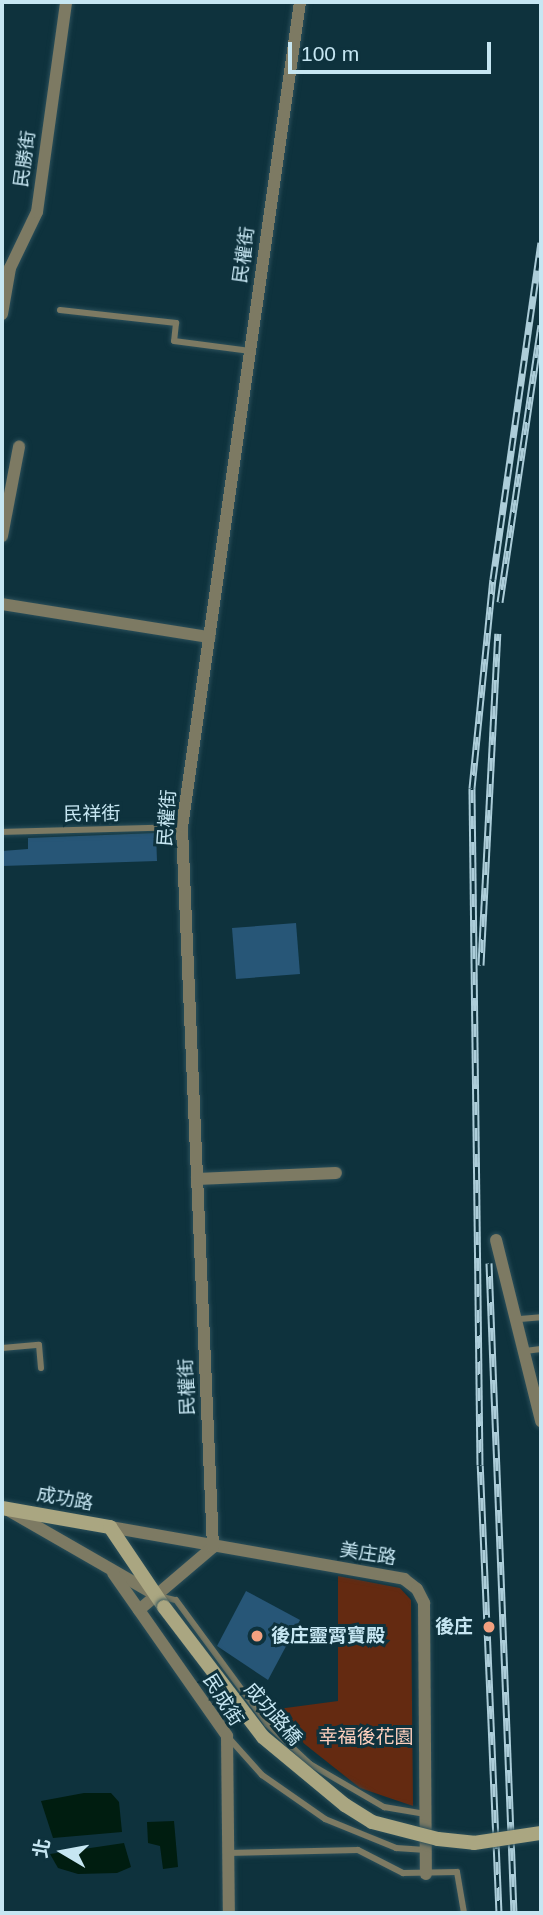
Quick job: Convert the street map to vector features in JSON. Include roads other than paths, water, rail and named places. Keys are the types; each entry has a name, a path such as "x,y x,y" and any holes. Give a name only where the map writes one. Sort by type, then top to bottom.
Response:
{"street":[{"name":"民勝街","path":"2,314 10,268 37,212 66,2"},
{"name":"民權街","path":"213,1547 182,827 300,2"},
{"path":"2,536 19,447"},
{"path":"2,604 209,637"},
{"path":"197,1180 336,1173"},
{"path":"496,1240 520,1319 541,1420"},
{"path":"3,1508 161,1602"},
{"name":"成功路","path":"3,1508 110,1527 161,1602"},
{"name":"美庄路","path":"110,1527 404,1579 417,1588 424,1603 426,1874"},
{"path":"139,1610 161,1602 213,1547"},
{"name":"民成街","path":"113,1573 227,1736 225,1853 229,1913"},
{"name":"成功路橋","path":"161,1602 263,1737 354,1811 438,1839 474,1843 541,1833"}],"lane":[{"path":"60,310 176,323 174,341 250,351"},
{"name":"民祥街","path":"2,832 182,827"},
{"path":"520,1319 541,1317"},
{"path":"2,1348 39,1345 41,1368"},
{"path":"525,1351 541,1349"},
{"path":"161,1602 176,1600 267,1724 310,1764 384,1807 425,1814"},
{"path":"227,1736 262,1775 324,1819 396,1848 426,1850"},
{"path":"225,1853 358,1850 403,1873 457,1872 464,1913"}],"railway":[{"path":"499,1913 480,1465 472,788 493,579 541,242"},
{"path":"500,602 541,325"},
{"path":"481,965 498,633"},
{"path":"489,1263 514,1913"}],"place":[{"name":"後庄","path":"489,1627"},
{"name":"後庄靈霄寶殿","path":"257,1636"}],"park label":[{"name":"幸福後花園","path":"366,1737"}]}
